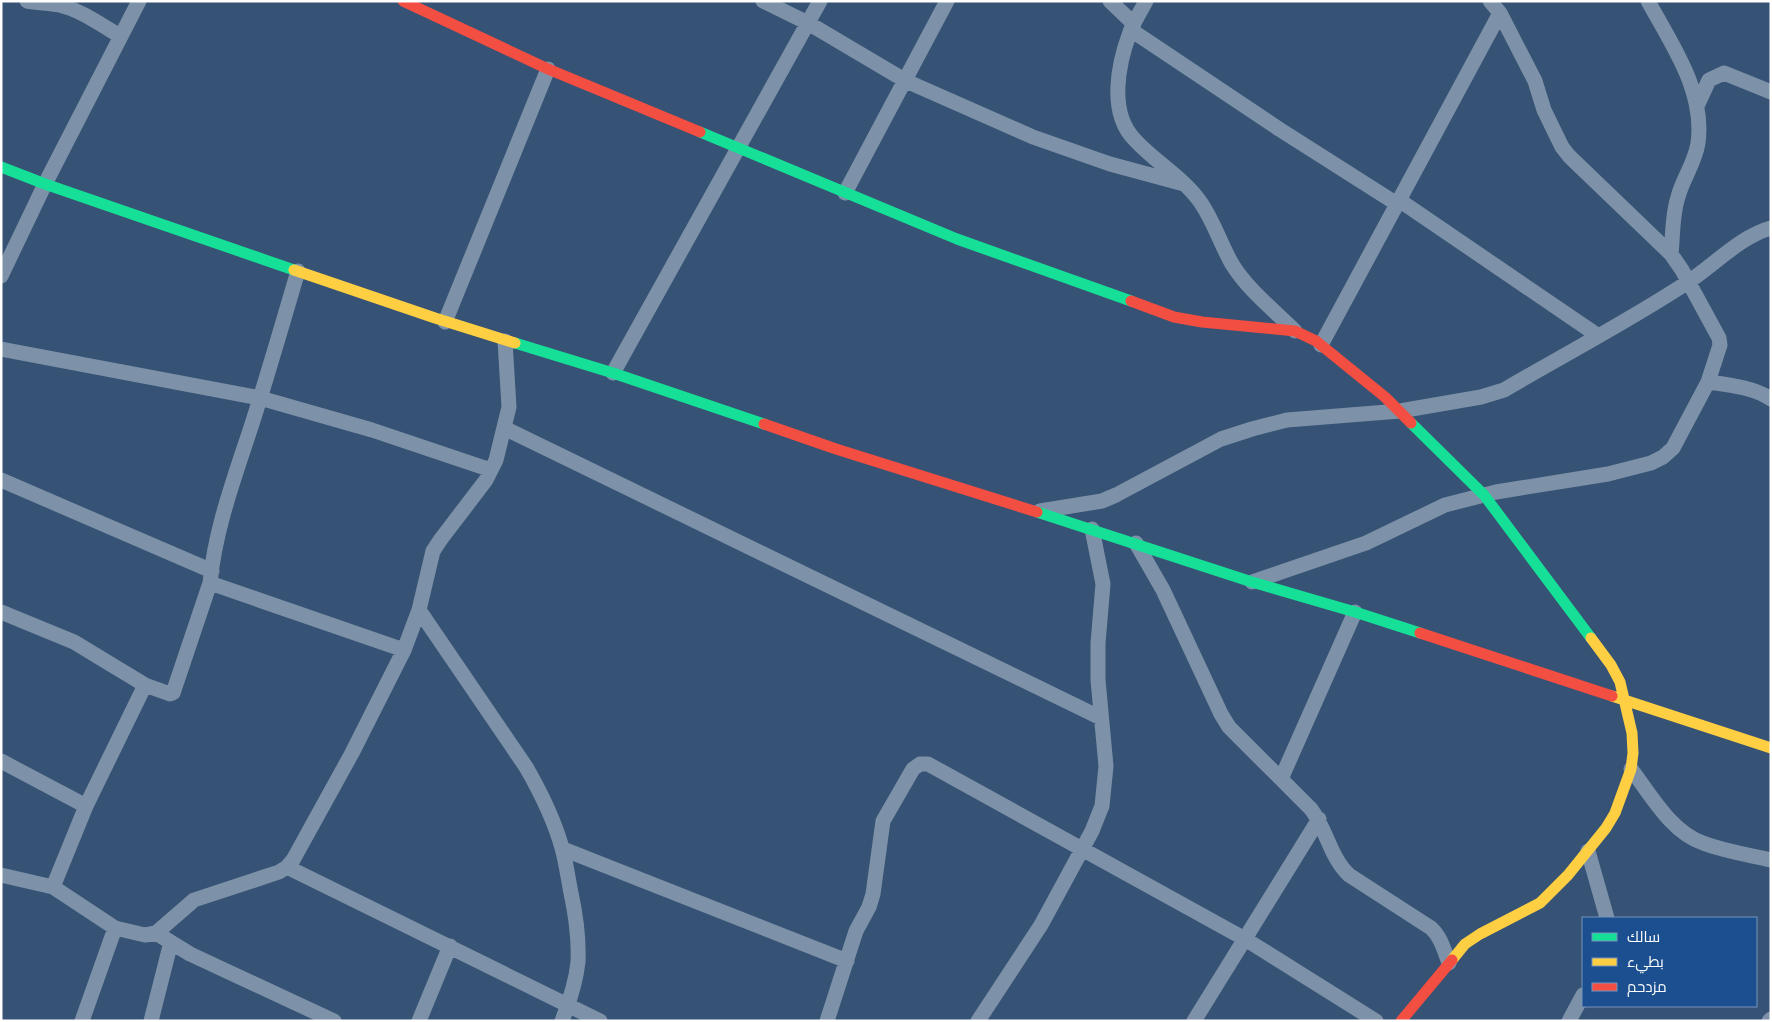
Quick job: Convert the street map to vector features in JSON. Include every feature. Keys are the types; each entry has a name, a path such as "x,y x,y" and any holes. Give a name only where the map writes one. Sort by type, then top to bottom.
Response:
{"street":[{"path":"27,1 72,9 120,36"},
{"path":"1,276 45,184 139,1"},
{"path":"403,1 548,69 957,239 1174,317 1202,322 1295,331"},
{"path":"763,1 808,23 906,81 1033,137 1110,164 1184,184"},
{"path":"613,373 820,1"},
{"path":"845,193 947,1"},
{"path":"1110,1 1132,27 1279,129 1398,202 1597,335"},
{"path":"1146,1 1132,27 1124,50 1119,78 1118,108 1125,128 1134,140 1184,184 1202,203 1233,265 1242,278 1295,331 1316,341 1400,411 1484,495 1612,665 1620,682 1625,700 1632,733 1633,753 1631,769 1615,813 1606,828 1568,875 1540,903 1480,934 1465,944 1401,1021"},
{"path":"1252,582 1366,543 1445,506 1484,495 1608,474 1652,463 1663,457 1673,448 1708,382 1720,345 1719,338 1688,281 1671,254 1569,156 1562,147 1544,110 1535,81 1500,13 1490,1"},
{"path":"1648,1 1680,58 1691,83 1697,106 1698,145 1693,163 1682,181 1677,200 1671,254"},
{"path":"1321,345 1500,13"},
{"path":"445,322 548,69"},
{"path":"1697,106 1709,80 1724,73 1771,92"},
{"path":"1,167 45,184 445,322 613,373 836,448 1136,543 1252,582 1355,612 1771,748"},
{"path":"1036,511 1102,501 1116,496 1222,439 1252,429 1287,420 1400,411 1481,397 1504,390 1688,281 1742,243 1769,230"},
{"path":"1,612 74,642 145,685 170,694 175,690 211,577 226,504 298,271"},
{"path":"1,875 53,887 115,928 145,935 156,933 194,900 260,880 288,867 352,752 404,650 419,610 433,551 486,480 496,460 509,407 505,341"},
{"path":"1,349 260,398 372,430 491,470"},
{"path":"1708,382 1734,386 1769,397"},
{"path":"504,428 1101,718"},
{"path":"1,480 211,577 404,650"},
{"path":"978,1021 1041,925 1082,850 1102,806 1106,766 1098,680 1098,643 1103,584 1092,529"},
{"path":"1136,543 1163,590 1220,714 1228,727 1311,809 1319,820 1331,850 1340,866 1349,876 1431,928 1441,942 1449,963"},
{"path":"419,610 526,767 547,808 563,850 575,913 578,964 562,1021"},
{"path":"1281,779 1355,612"},
{"path":"53,887 86,806 145,685"},
{"path":"1,761 86,806"},
{"path":"827,1021 856,931 869,907 873,894 883,821 914,770 920,764 928,764 1245,939 1376,1021"},
{"path":"1631,769 1669,818 1682,831 1702,843 1771,860"},
{"path":"1196,1020 1319,820"},
{"path":"563,850 847,961"},
{"path":"1588,851 1607,917"},
{"path":"288,867 600,1021"},
{"path":"82,1021 115,928"},
{"path":"156,933 190,954 334,1021"},
{"path":"151,1021 171,942"},
{"path":"419,1021 450,946"},
{"path":"1569,1021 1582,997"}],"traffic: fast":[{"path":"700,132 957,239 1131,301"},
{"path":"1,167 294,270"},
{"path":"515,343 613,373 764,424"},
{"path":"1411,423 1484,495 1591,638"},
{"path":"1037,512 1252,582 1420,633"}],"traffic: slow":[{"path":"294,270 515,343"},
{"path":"1452,960 1465,944 1480,934 1540,903 1568,875 1606,828 1615,813 1631,769 1633,753 1632,733 1620,682 1611,665 1591,638"},
{"path":"1612,696 1771,748"}],"traffic: jam":[{"path":"403,1 548,69 700,132"},
{"path":"1131,301 1174,317 1202,322 1295,331 1316,341 1385,397 1411,423"},
{"path":"764,424 836,449 1037,512"},
{"path":"1420,633 1612,696"},
{"path":"1401,1021 1452,960"}]}
